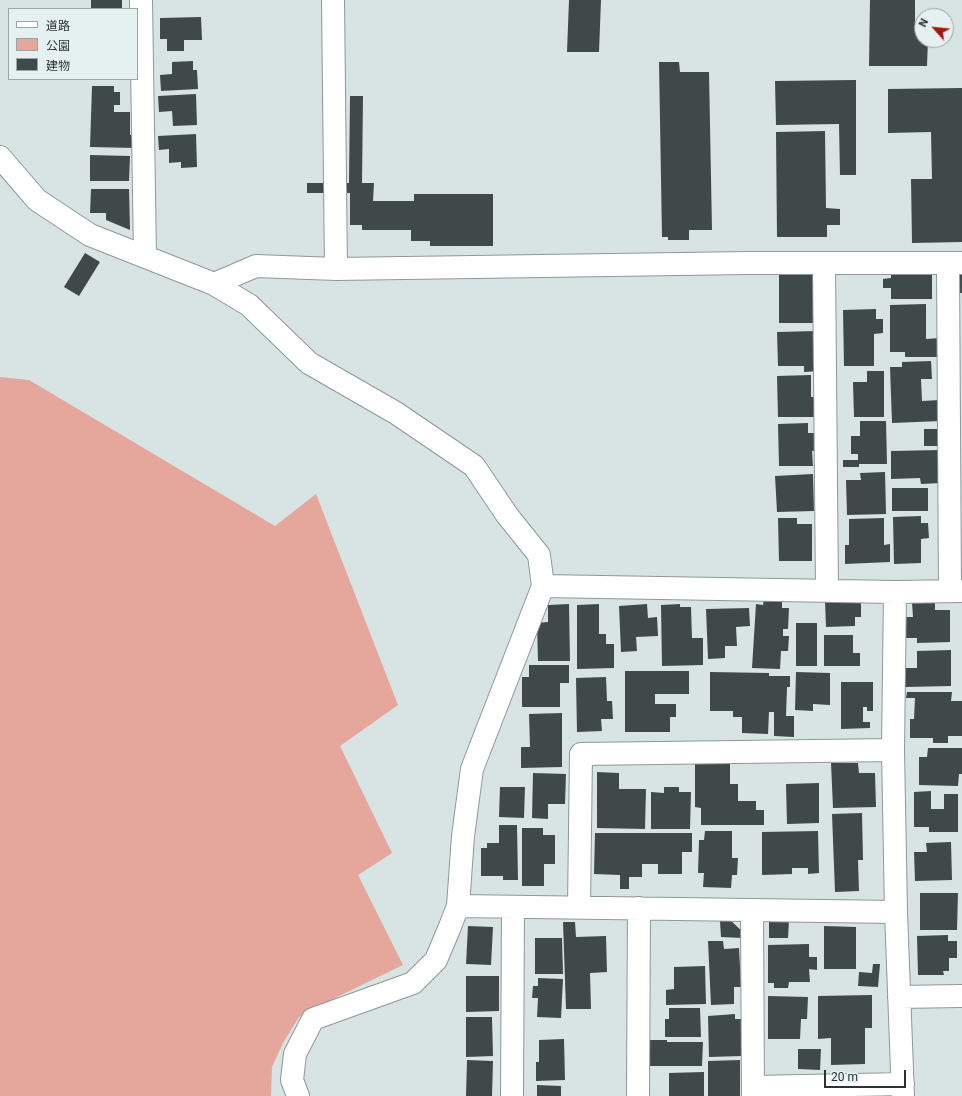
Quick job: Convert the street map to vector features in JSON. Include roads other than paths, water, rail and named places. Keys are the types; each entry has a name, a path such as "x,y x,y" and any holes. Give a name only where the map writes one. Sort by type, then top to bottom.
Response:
{"street":[{"path":"141,0 145,257"},
{"path":"333,0 336,269"},
{"path":"0,157 37,200 90,235 214,284 249,305 309,363 396,413 474,466 507,515 539,555 543,586 472,769 463,836 458,906 436,960 413,983 313,1019 295,1054 292,1080 298,1096"},
{"path":"214,284 256,266 336,269 748,263 955,263 956,591 895,592 543,586"},
{"path":"824,263 827,591"},
{"path":"752,910 753,1091 903,1090 896,912 893,750 895,592"},
{"path":"579,908 581,754 893,750"},
{"path":"458,906 896,912"},
{"path":"512,1096 513,907"},
{"path":"638,1096 639,908"},
{"path":"899,997 962,996"}]}
